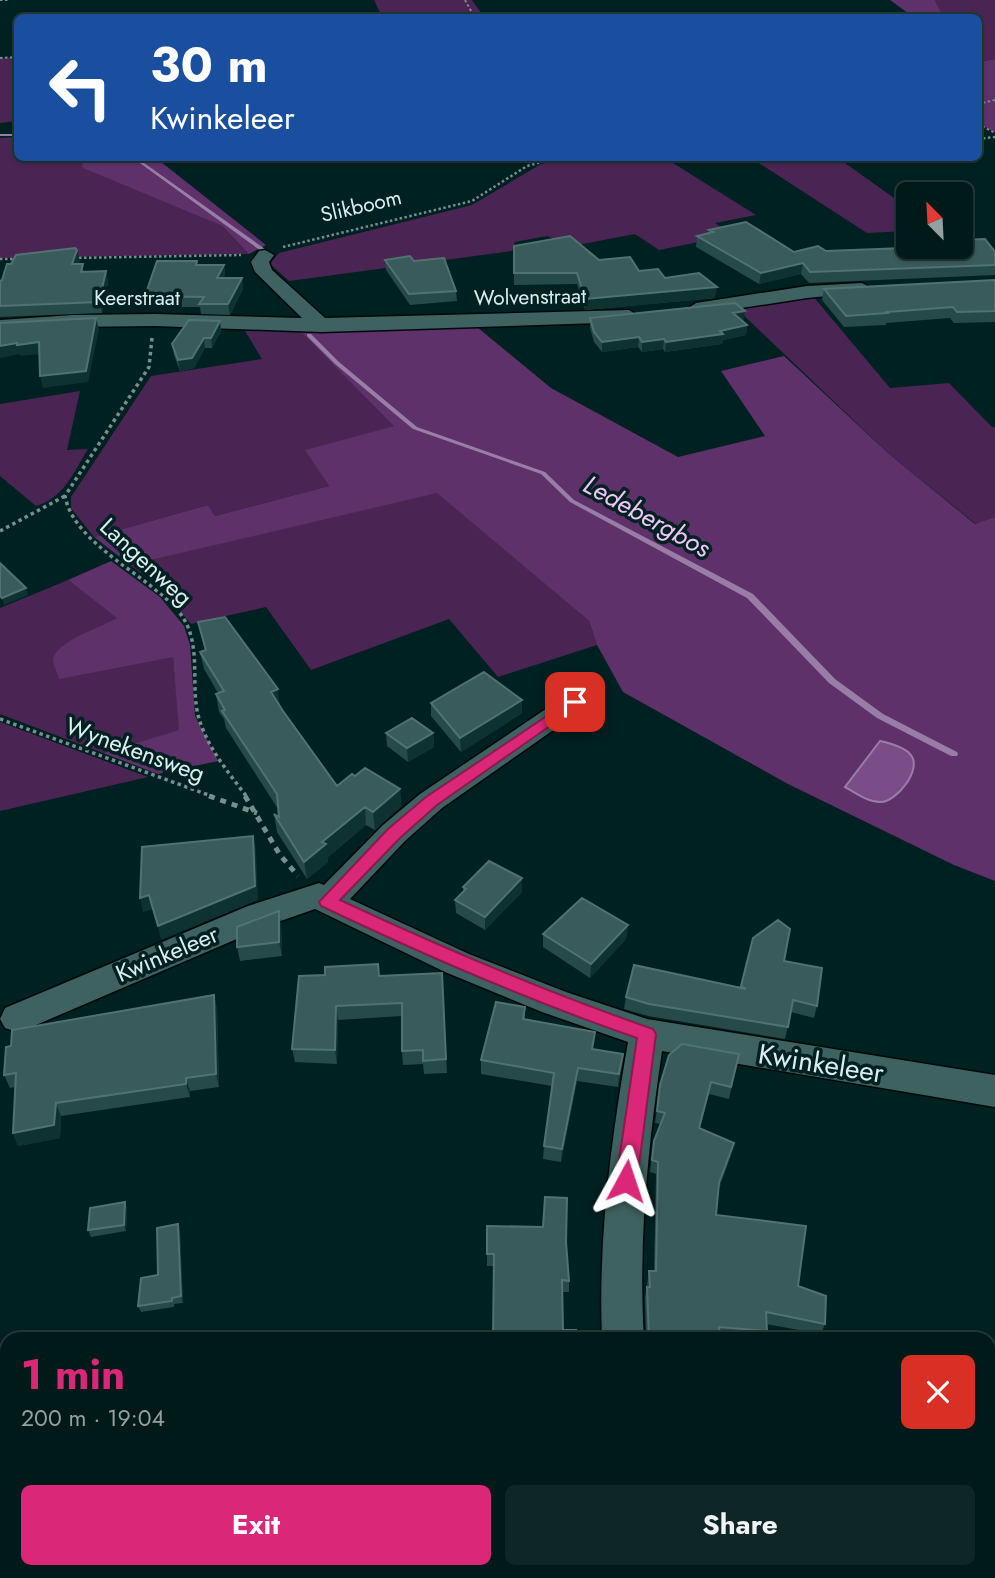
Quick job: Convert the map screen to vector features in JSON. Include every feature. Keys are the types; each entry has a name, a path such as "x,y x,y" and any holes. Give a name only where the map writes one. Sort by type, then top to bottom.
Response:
{"street":[{"path":"265,255 260,262 264,272 323,326"},
{"path":"678,311 807,292 885,287"},
{"name":"Wolvenstraat","path":"358,325 486,319 597,319 653,314"},
{"name":"Keerstraat","path":"0,327 73,321 155,320 358,325"},
{"name":"Kwinkeleer","path":"575,702 431,801 394,833 327,902 457,963 554,1002 647,1034 995,1091"},
{"name":"Kwinkeleer","path":"17,1018 260,915 319,895"},
{"path":"623,1332 620,1281 628,1156 647,1034"}],"path":[{"path":"0,1 8,0"},
{"name":"Slikboom","path":"70,258 265,255 274,250 472,201 527,166 545,161"},
{"path":"0,259 28,258"},
{"path":"0,531 65,496 149,367 155,320"},
{"name":"Langenweg","path":"65,496 67,510 106,554 163,597 187,625 198,716 284,863 319,895"},
{"name":"Wynekensweg","path":"0,719 257,814"}],"shaded area":[{"path":"374,0 472,0 482,14 381,14"},
{"path":"890,0 935,0 942,14 909,14"},
{"path":"935,0 995,0 995,59 982,61 982,14 942,14"},
{"path":"14,57 14,121 0,123 0,58"},
{"path":"995,59 995,132 982,125 982,61"},
{"path":"14,137 14,161 82,161 84,168 222,226 249,254 0,258 0,138"},
{"path":"82,161 160,161 266,245 249,254 222,226 83,168"},
{"path":"556,161 670,161 756,215 715,223 733,235 659,250 635,234 572,246 547,236 515,242 512,251 289,281 270,264 279,253 472,205 541,164"},
{"path":"756,161 842,161 896,199 896,232 867,233"},
{"path":"812,295 890,388 949,383 995,427 995,517 976,524 889,454 737,309"},
{"path":"471,322 551,388 678,457 765,436 721,371 784,356 889,454 975,524 995,517 995,881 954,865 788,784 623,692 597,645 589,621 437,493 130,565 94,537 208,505 215,516 329,486 305,450 394,426 300,331"},
{"path":"242,326 300,331 395,426 306,450 329,486 215,516 208,505 94,537 71,508 71,497 151,376 262,359"},
{"path":"80,391 67,450 88,449 61,491 36,506 0,476 0,404"},
{"path":"437,492 589,621 597,645 498,677 449,619 311,670 266,607 191,624 162,589 130,565"},
{"path":"111,561 160,597 184,626 190,645 195,716 218,761 158,774 103,753 179,730 173,657 59,679 53,662 60,648 117,618 68,580"},
{"path":"68,580 118,618 83,634 173,657 180,730 103,753 0,714 0,608"},
{"path":"0,722 148,777 0,811"},
{"path":"880,741 910,754 913,768 911,776 900,791 886,801 875,802 845,787"}],"building":[{"path":"746,222 794,252 818,246 826,251 896,248 896,259 973,259 973,240 985,239 995,252 995,265 810,272 803,263 761,273 697,236 713,232 709,230"},
{"path":"570,236 599,260 630,257 639,271 658,269 665,278 699,273 717,287 585,299 577,273 514,273 514,246"},
{"path":"75,248 77,250 72,264 83,264 81,272 106,271 99,302 0,306 0,281 7,264 11,264 16,255"},
{"path":"410,256 414,261 444,258 456,291 409,294 385,260"},
{"path":"157,261 197,261 196,265 224,265 217,278 242,278 228,304 199,304 204,297 145,296"},
{"path":"995,280 995,311 957,312 953,307 846,316 824,289"},
{"path":"735,303 745,311 733,313 747,325 720,331 723,334 666,342 664,339 642,342 639,337 602,342 594,332 590,318"},
{"path":"96,318 86,371 40,376 39,342 0,346 0,323"},
{"path":"189,320 220,321 211,338 204,338 192,358 178,360 172,344"},
{"path":"0,563 26,588 2,598"},
{"path":"225,617 278,689 271,692 337,786 365,768 400,789 373,812 365,807 322,842 326,844 304,862 274,814 279,817 277,794 222,711 225,710 216,694 224,691 200,652 206,650 198,622"},
{"path":"484,672 522,700 460,738 431,703"},
{"path":"412,718 433,733 407,748 386,733"},
{"path":"253,836 255,886 158,926 149,895 140,898 142,847"},
{"path":"489,861 522,878 485,917 455,900 466,889 463,887"},
{"path":"582,898 628,925 591,964 543,934"},
{"path":"279,911 279,942 237,947 237,927"},
{"path":"778,920 790,929 784,961 822,968 817,1006 793,1000 788,1027 649,1004 626,997 634,965 746,989 741,986 753,938"},
{"path":"378,964 379,976 442,973 446,1059 423,1061 423,1050 402,1051 402,1003 336,1006 335,1050 292,1049 299,976 325,975 325,967"},
{"path":"214,995 216,1074 186,1078 186,1084 56,1103 54,1125 13,1133 16,1073 4,1075 6,1047 11,1046 12,1030"},
{"path":"496,1002 525,1007 523,1019 595,1032 592,1049 623,1054 619,1074 578,1068 562,1149 544,1146 554,1073 481,1060"},
{"path":"682,1044 739,1054 731,1087 711,1082 699,1128 734,1143 719,1183 716,1215 806,1226 798,1286 826,1296 825,1324 766,1312 767,1331 719,1327 719,1332 649,1332 647,1287 650,1287 649,1271 656,1271 658,1162 652,1160 654,1141 665,1113 657,1111 660,1085 669,1055"},
{"path":"545,1197 567,1198 569,1281 562,1280 563,1330 576,1332 493,1332 494,1254 487,1254 487,1226 543,1227"},
{"path":"125,1202 124,1225 88,1230 90,1208"},
{"path":"178,1224 181,1296 172,1298 172,1301 138,1306 141,1278 158,1275 157,1228"}],"waterway":[{"path":"0,135 14,135"},
{"name":"Ledebergbos","path":"139,161 263,250"},
{"name":"Ledebergbos","path":"309,335 337,363 415,428 543,473 572,501 750,596 832,681 880,716 954,754"}],"route":[{"path":"575,702 431,801 394,833 327,902 457,963 554,1002 647,1034 626,1181"}]}
